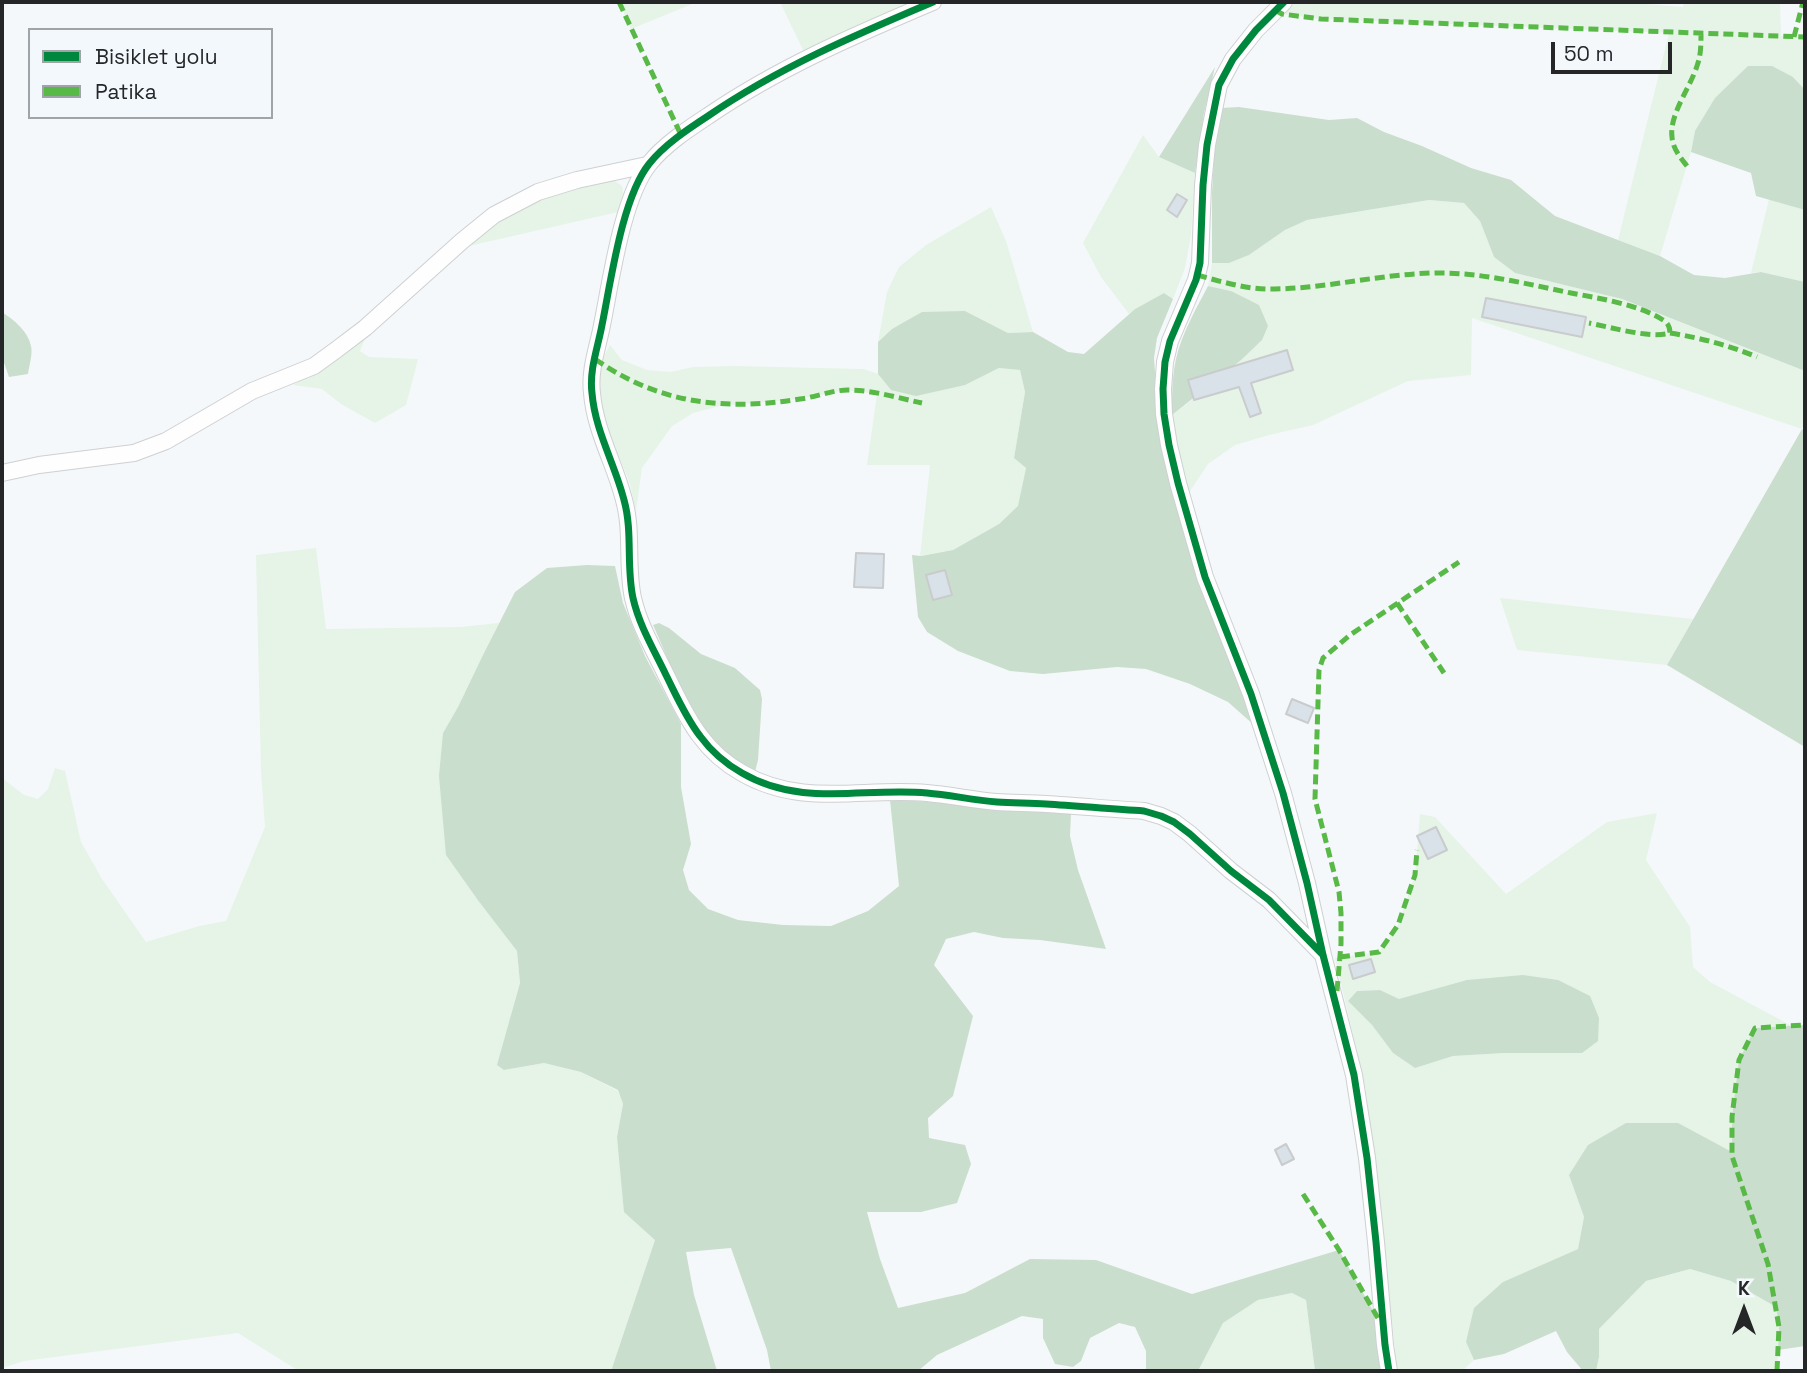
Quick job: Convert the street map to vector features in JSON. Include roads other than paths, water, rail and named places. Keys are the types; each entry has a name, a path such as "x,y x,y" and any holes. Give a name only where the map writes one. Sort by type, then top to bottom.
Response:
{"street":[{"path":"933,2 794,64 744,91 660,152 647,165 634,189 621,235 592,370 592,393 601,437 625,501 630,574 638,613 680,704 698,734 715,753 738,771 759,782 786,791 810,794 925,792 999,802 1143,811 1161,816 1182,828 1269,900 1323,955"},
{"path":"1284,2 1269,14 1233,59 1219,85 1207,145 1200,263 1196,280 1170,341 1165,362 1164,414 1169,444 1205,577 1271,752 1307,883 1354,1075 1367,1158 1389,1371"},
{"path":"2,473 39,465 134,453 166,441 252,391 314,366 337,351 494,215 538,192 577,180 647,165"}]}
